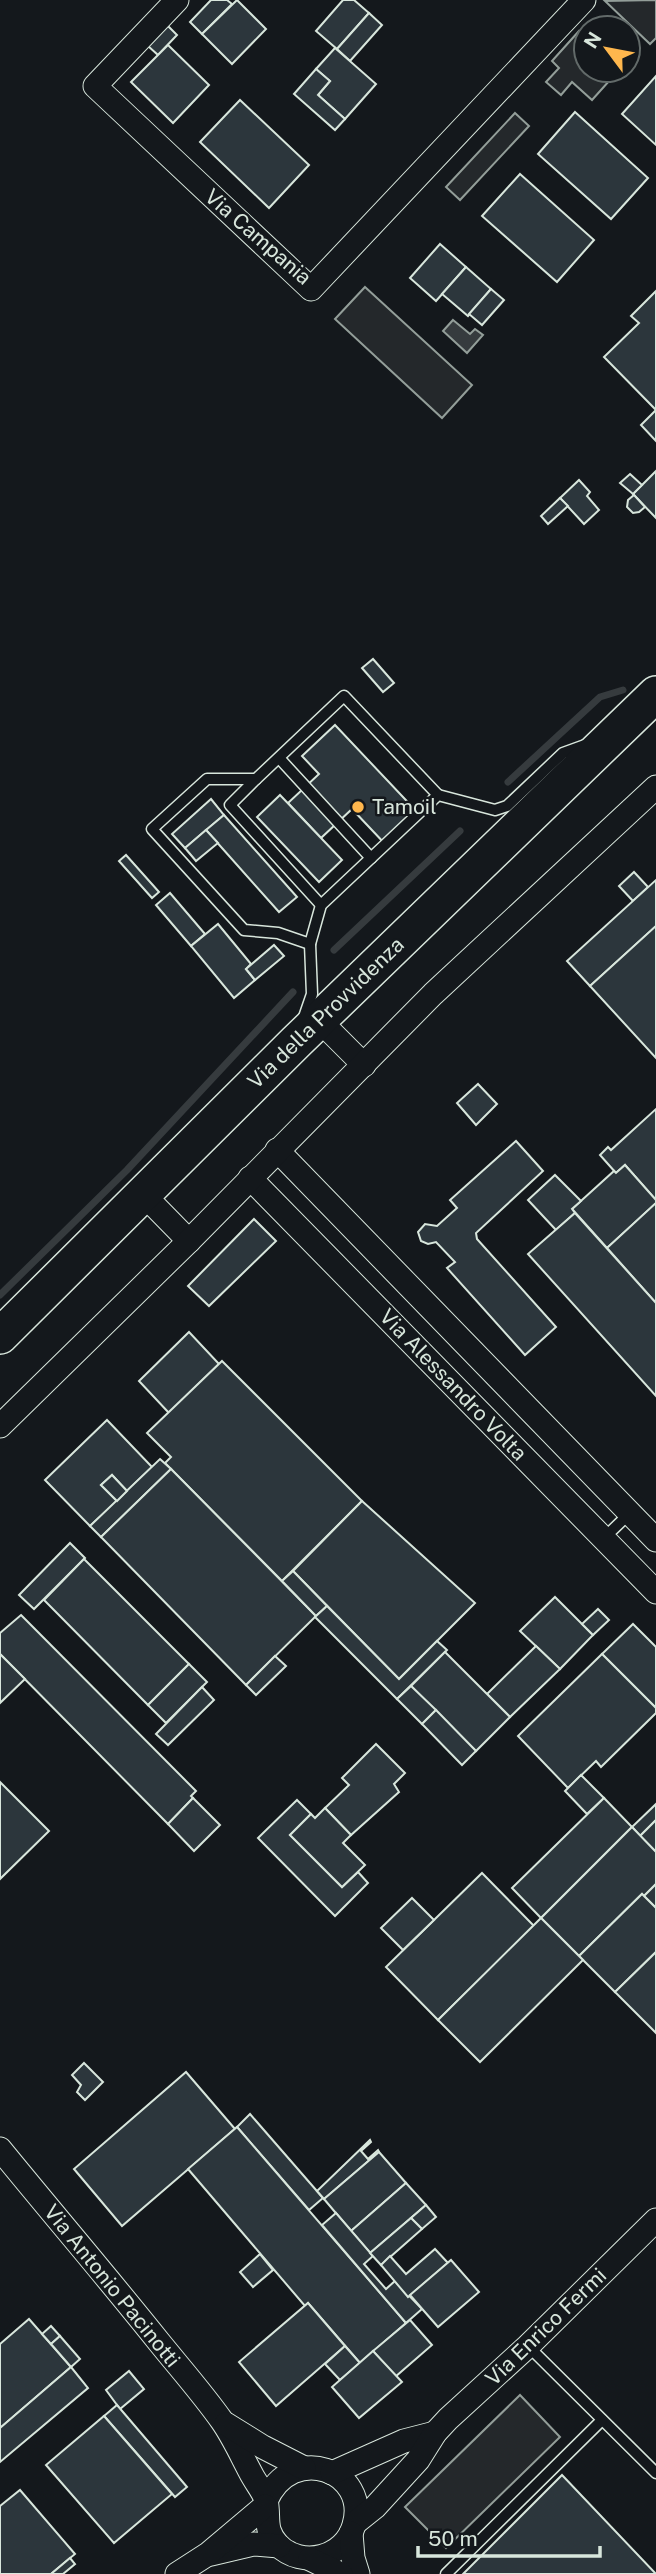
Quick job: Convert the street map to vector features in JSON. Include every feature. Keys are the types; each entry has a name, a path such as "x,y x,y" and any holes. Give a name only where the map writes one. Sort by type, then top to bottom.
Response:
{"main road":[{"name":"Via della Provvidenza","path":"0,1336 307,1031 656,694"}],"street":[{"name":"Via Campania","path":"177,0 95,86 312,289 583,0"},
{"path":"0,1426 433,994 656,787"},
{"path":"307,1031 364,1065"},
{"name":"Via Alessandro Volta","path":"278,1150 656,1540"},
{"name":"Via Alessandro Volta","path":"250,1178 656,1592"},
{"path":"142,1193 188,1241"},
{"name":"Via Antonio Pacinotti","path":"0,2149 223,2423 266,2504 266,2521 270,2534 279,2546"},
{"name":"Via Enrico Fermi","path":"435,2432 528,2346 656,2220"},
{"name":"Via Antonio Pacinotti","path":"223,2423 304,2468 319,2468 332,2473"},
{"path":"358,2574 353,2558 354,2500 349,2488 332,2473 404,2441 435,2432"},
{"path":"310,2559 334,2552 344,2544 353,2528 418,2460 435,2432"},
{"path":"177,2574 208,2554 266,2504 280,2479 292,2471 304,2468"},
{"path":"208,2554 254,2544 279,2546 293,2555 310,2559 341,2574"}],"lane":[{"path":"321,905 230,805 344,696 438,795 495,810 507,806 563,754 620,730"},
{"path":"280,759 371,858"},
{"path":"256,779 207,779 152,829 244,930 278,933 310,944"},
{"path":"307,1031 312,994 310,944 321,905 438,795"},
{"path":"603,1539 630,1513"},
{"path":"528,2346 656,2473"},
{"path":"446,2574 602,2420"}],"shaded area":[{"path":"656,0 656,38 650,44 642,36 642,14 619,14 605,1"},
{"path":"572,39 572,82 561,95 546,82 559,68 552,61"},
{"path":"574,84 606,84 592,100"},
{"path":"515,113 529,126 460,200 446,187"},
{"path":"365,287 472,385 442,418 335,319"},
{"path":"453,320 470,334 475,329 483,335 467,353 443,331"},
{"path":"520,2395 560,2437 446,2548 405,2507"}],"building":[{"path":"211,0 227,0 232,4 202,34 190,22"},
{"path":"237,0 266,29 232,64 202,34"},
{"path":"343,0 354,0 369,13 337,49 316,31"},
{"path":"369,13 382,25 350,61 337,49"},
{"path":"167,25 177,35 158,55 148,46"},
{"path":"168,45 209,85 173,123 131,82"},
{"path":"335,48 376,84 345,119 318,95 330,81 316,69"},
{"path":"316,69 330,81 318,95 345,119 335,130 294,94"},
{"path":"656,76 656,145 622,114"},
{"path":"240,100 309,165 269,208 200,142"},
{"path":"575,112 648,178 611,219 538,154"},
{"path":"520,174 594,240 557,282 482,216"},
{"path":"440,244 466,267 436,301 410,278"},
{"path":"466,267 491,289 468,316 442,294"},
{"path":"491,289 504,300 482,325 469,314"},
{"path":"656,291 656,410 604,357 639,323 631,316"},
{"path":"656,410 656,441 641,425"},
{"path":"656,471 656,518 633,494"},
{"path":"630,474 642,485 633,494 620,483"},
{"path":"579,480 590,492 587,496 599,510 584,524 560,498"},
{"path":"634,495 645,507 633,513 627,507 628,500"},
{"path":"560,498 568,506 548,524 541,516"},
{"path":"373,659 394,683 383,692 362,668"},
{"path":"335,725 420,815 387,846 352,809 321,838 288,803 319,774 302,756"},
{"path":"280,795 342,860 319,882 257,817"},
{"path":"211,799 224,815 185,848 172,834"},
{"path":"224,815 297,897 279,912 206,830"},
{"path":"206,830 218,843 196,861 185,848"},
{"path":"126,855 159,892 152,898 119,861"},
{"path":"634,872 648,887 633,901 619,886"},
{"path":"656,880 656,926 590,986 567,961"},
{"path":"170,893 205,934 191,946 156,905"},
{"path":"218,924 251,964 246,969 255,980 234,998 191,946"},
{"path":"656,926 656,1058 590,986"},
{"path":"274,945 284,956 255,980 246,969"},
{"path":"478,1084 497,1104 476,1125 457,1103"},
{"path":"656,1109 656,1200 625,1165 616,1173 600,1155 608,1147 611,1150"},
{"path":"516,1141 543,1171 476,1233 477,1239 556,1327 525,1355 447,1268 455,1262 436,1242 428,1244 421,1241 418,1232 425,1224 437,1226 457,1208 450,1200"},
{"path":"625,1165 656,1203 607,1248 572,1209 614,1171 616,1173"},
{"path":"555,1175 581,1201 572,1209 575,1213 556,1230 528,1200"},
{"path":"656,1203 656,1303 607,1248"},
{"path":"575,1213 656,1303 656,1396 528,1254"},
{"path":"254,1219 276,1241 209,1306 188,1286"},
{"path":"189,1332 219,1364 169,1413 139,1381"},
{"path":"222,1361 362,1501 282,1581 165,1463 171,1457 147,1433"},
{"path":"107,1420 152,1467 127,1491 112,1475 101,1485 117,1501 90,1526 45,1480"},
{"path":"160,1459 171,1469 101,1537 90,1526"},
{"path":"171,1469 316,1616 246,1685 101,1537"},
{"path":"112,1475 127,1491 117,1501 101,1485"},
{"path":"362,1501 475,1603 399,1679 293,1571"},
{"path":"70,1543 85,1558 34,1609 19,1595"},
{"path":"84,1559 189,1664 148,1705 44,1600"},
{"path":"293,1571 327,1606 316,1616 282,1581"},
{"path":"555,1597 593,1635 560,1669 520,1631"},
{"path":"327,1606 399,1679 437,1641 447,1650 397,1699 315,1617"},
{"path":"598,1609 609,1620 593,1635 582,1624"},
{"path":"21,1615 196,1791 191,1796 193,1798 168,1824 0,1654 0,1633"},
{"path":"633,1624 656,1647 656,1708 602,1654"},
{"path":"536,1646 560,1669 510,1717 487,1694"},
{"path":"445,1652 510,1717 476,1751 411,1686"},
{"path":"0,1654 25,1679 0,1703"},
{"path":"602,1654 656,1708 656,1713 601,1767 596,1761 568,1788 518,1736"},
{"path":"275,1656 286,1666 256,1695 246,1685"},
{"path":"189,1664 207,1682 166,1723 148,1705"},
{"path":"411,1686 436,1710 422,1724 397,1699"},
{"path":"202,1687 214,1700 168,1745 156,1734"},
{"path":"436,1710 476,1751 462,1765 422,1724"},
{"path":"376,1744 405,1773 394,1784 399,1792 351,1835 325,1808 349,1785 342,1778"},
{"path":"581,1775 604,1798 587,1814 565,1791"},
{"path":"0,1782 49,1831 0,1879"},
{"path":"193,1798 220,1825 194,1851 168,1824"},
{"path":"604,1798 632,1827 541,1918 512,1888"},
{"path":"297,1800 311,1814 290,1835 342,1887 358,1872 368,1883 335,1916 258,1838"},
{"path":"656,1804 656,1820 640,1836 632,1827"},
{"path":"325,1808 351,1835 343,1843 365,1865 342,1887 290,1835 311,1814 315,1818"},
{"path":"656,1820 656,1852 640,1836"},
{"path":"632,1827 656,1852 656,1884 644,1896 642,1894 579,1956 541,1918"},
{"path":"482,1873 534,1926 438,2020 386,1967"},
{"path":"656,1884 656,1908 644,1896"},
{"path":"642,1894 656,1908 656,1952 615,1992 579,1956"},
{"path":"412,1898 434,1920 403,1950 381,1928"},
{"path":"541,1918 583,1960 480,2062 438,2020"},
{"path":"656,1952 656,2033 615,1992"},
{"path":"84,2063 103,2082 85,2100 77,2092 81,2085 72,2075"},
{"path":"186,2072 235,2129 122,2226 74,2169"},
{"path":"250,2114 323,2198 309,2210 237,2127"},
{"path":"237,2127 406,2323 360,2363 308,2303 305,2306 188,2169"},
{"path":"370,2140 361,2151 368,2159 378,2150 379,2152 324,2199 317,2191"},
{"path":"379,2152 406,2183 351,2231 324,2199"},
{"path":"406,2183 426,2205 370,2253 351,2231"},
{"path":"426,2205 436,2217 422,2229 411,2218"},
{"path":"336,2213 373,2256 364,2264 386,2289 395,2281 422,2309 406,2323 322,2225"},
{"path":"411,2218 422,2229 381,2265 370,2253"},
{"path":"435,2249 448,2263 408,2297 381,2265 390,2256 406,2274"},
{"path":"260,2254 273,2270 253,2287 240,2272"},
{"path":"451,2260 479,2292 438,2327 410,2295"},
{"path":"308,2303 345,2346 276,2406 239,2362"},
{"path":"29,2319 71,2367 0,2428 0,2344"},
{"path":"410,2320 432,2345 395,2377 373,2351"},
{"path":"51,2326 60,2336 51,2344 42,2334"},
{"path":"60,2336 80,2359 71,2367 51,2344"},
{"path":"345,2346 360,2363 340,2380 325,2364"},
{"path":"373,2351 402,2382 359,2418 332,2387"},
{"path":"71,2367 88,2388 0,2462 0,2428"},
{"path":"129,2371 144,2389 120,2409 106,2390"},
{"path":"117,2405 187,2487 175,2497 104,2416"},
{"path":"104,2416 172,2494 114,2543 46,2465"},
{"path":"562,2475 656,2574 463,2574"},
{"path":"20,2490 75,2554 51,2574 0,2574 0,2506"},
{"path":"70,2558 75,2564 63,2574 51,2574"}],"waterway":[{"path":"508,782 600,697 623,690"},
{"path":"334,950 460,831"},
{"path":"0,1295 127,1170 293,992"}],"place":[{"name":"Tamoil","path":"358,807"}]}
